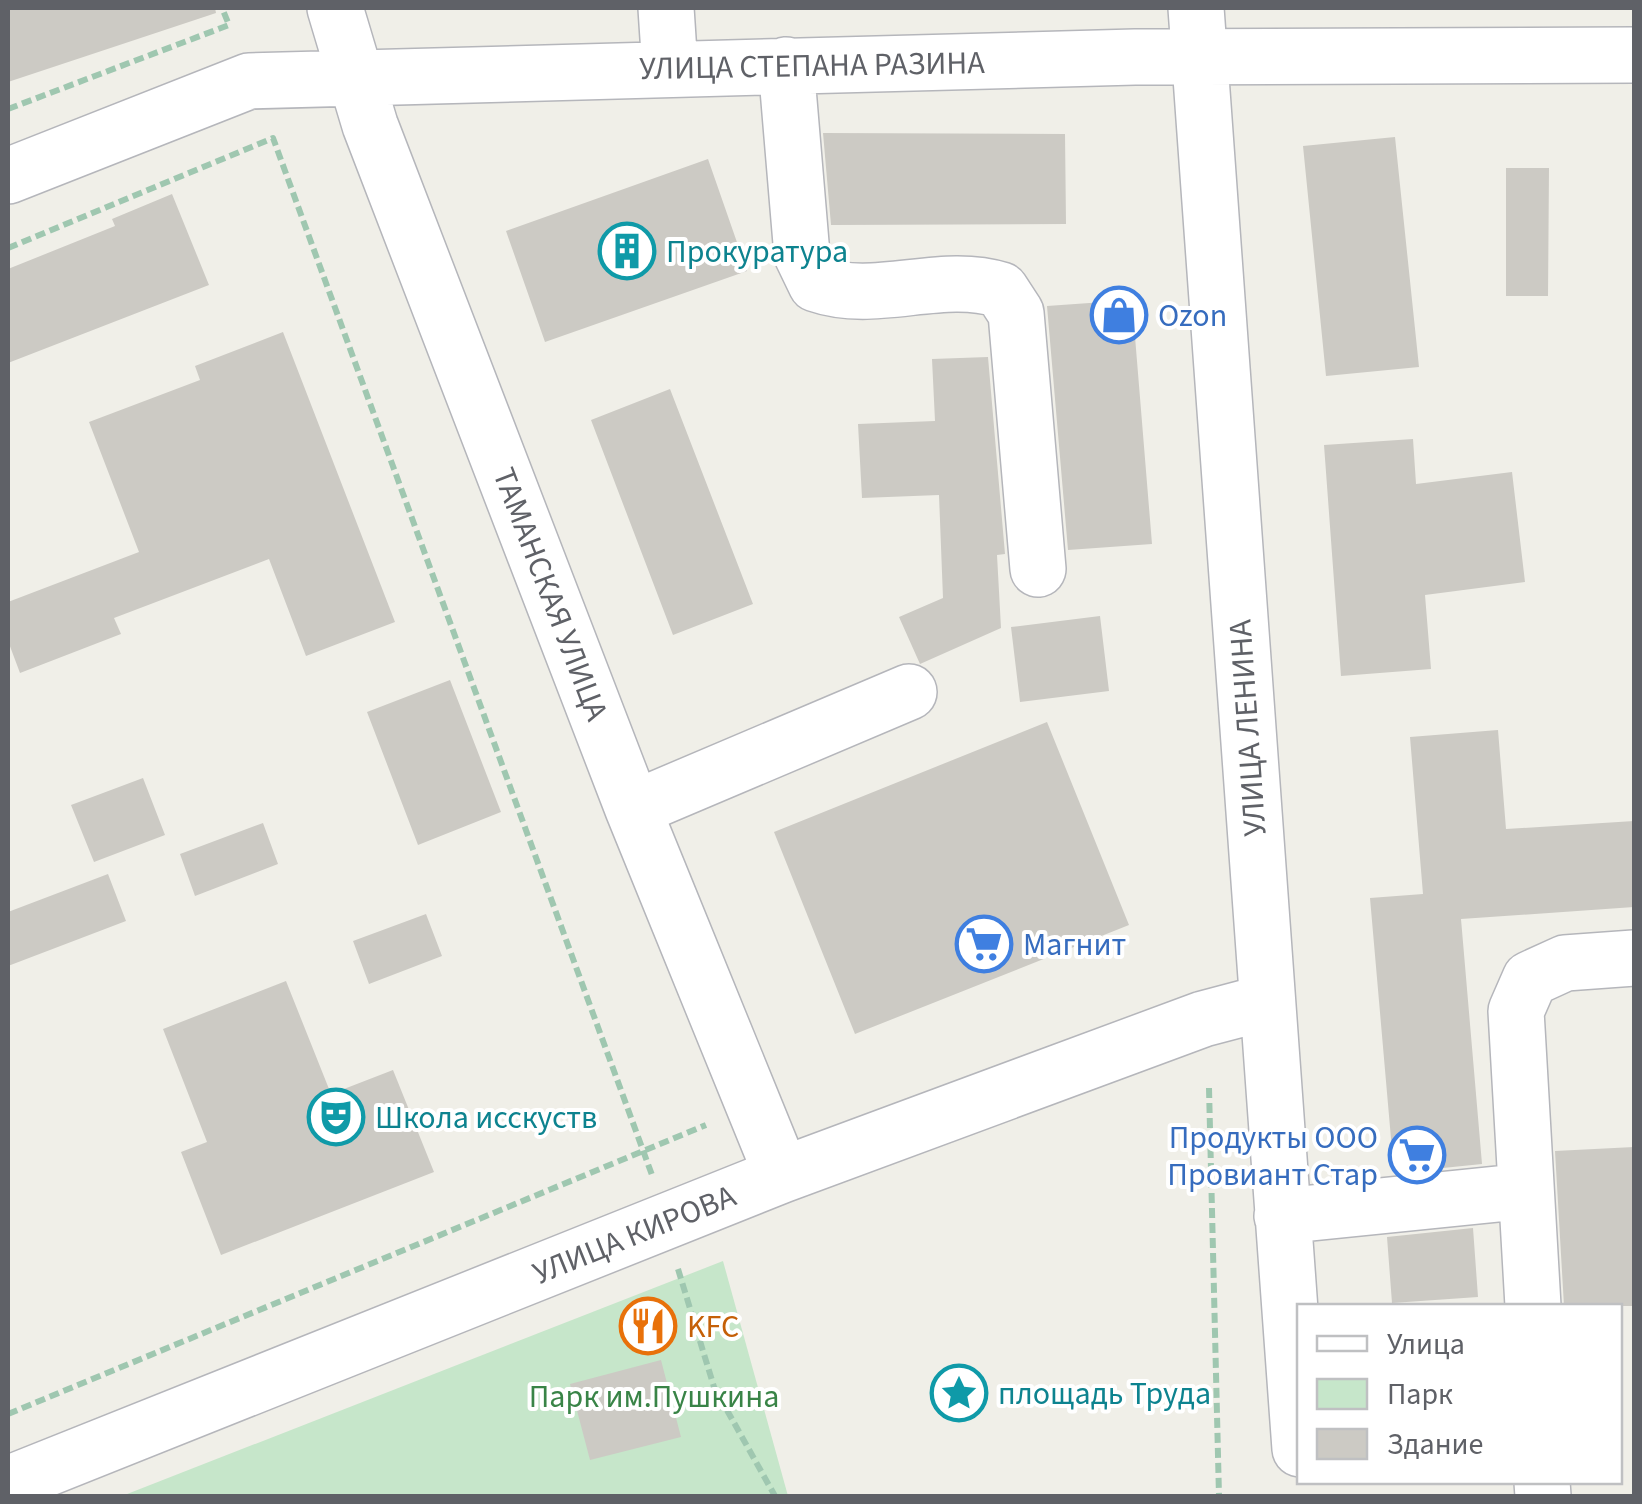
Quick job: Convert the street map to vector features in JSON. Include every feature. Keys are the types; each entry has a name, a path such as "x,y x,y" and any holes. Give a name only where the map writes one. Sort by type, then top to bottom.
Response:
{"street":[{"name":"ТАМАНСКАЯ УЛИЦА","path":"335,8 354,75 633,809 782,1175"},
{"path":"666,8 670,68"},
{"name":"УЛИЦА СТЕПАНА РАЗИНА","path":"8,176 249,82 354,75 786,66 1198,32 1519,32 1634,55"},
{"name":"УЛИЦА ЛЕНИНА","path":"1198,32 1297,1410"},
{"path":"786,66 802,255 816,284 840,292 974,281 1002,290 1016,313 1038,569"},
{"path":"633,809 909,692"},
{"path":"1533,1304 1516,1012 1530,978 1564,963 1634,958"},
{"name":"УЛИЦА КИРОВА","path":"8,1484 782,1175 1202,1019 1267,1002"},
{"path":"1282,1216 1526,1192"}],"path":[{"path":"8,109 229,26 222,8"},
{"path":"8,248 274,138 646,1150 714,1387 775,1496"},
{"path":"1209,1088 1219,1496"},
{"path":"8,1414 706,1126"}],"green space":[{"name":"Парк им.Пушкина","path":"723,1261 788,1496 122,1496"}],"building":[{"path":"8,8 215,8 216,13 8,82"},
{"path":"823,133 1065,134 1066,224 831,225"},
{"path":"1395,137 1419,367 1326,376 1303,146"},
{"name":"Прокуратура","path":"708,159 747,271 545,342 506,231"},
{"path":"1506,168 1549,168 1548,296 1506,296"},
{"path":"172,194 209,285 8,363 8,269 115,226 112,219"},
{"path":"1132,300 1152,544 1068,550 1047,306"},
{"path":"283,332 395,622 306,656 269,559 114,618 121,634 20,673 8,641 8,602 139,552 89,422 200,380 195,366"},
{"path":"988,357 1005,554 997,555 1001,628 920,664 899,617 943,598 939,495 862,498 858,424 935,421 932,359"},
{"path":"670,389 753,604 673,635 591,420"},
{"path":"1413,439 1416,484 1512,472 1525,582 1425,595 1431,669 1341,676 1324,445"},
{"path":"1100,616 1109,691 1020,702 1011,627"},
{"path":"450,680 501,812 418,845 367,712"},
{"path":"1047,722 1129,925 855,1034 774,832"},
{"path":"1498,730 1506,829 1634,821 1634,907 1461,919 1482,1164 1394,1173 1370,898 1423,894 1410,737"},
{"path":"143,778 165,835 94,862 71,805"},
{"path":"263,823 278,864 195,896 180,854"},
{"path":"108,874 126,921 8,966 8,912"},
{"path":"426,914 442,956 369,984 353,941"},
{"name":"Школа исскуств","path":"286,981 331,1094 393,1070 434,1172 221,1255 181,1152 207,1142 163,1029"},
{"path":"1634,1147 1634,1306 1564,1304 1555,1151"},
{"path":"1473,1228 1478,1297 1392,1303 1387,1237"},
{"path":"661,1360 681,1437 590,1460 570,1384"}],"place":[{"name":"Прокуратура","path":"627,251"},
{"name":"Ozon","path":"1119,315"},
{"name":"Магнит","path":"984,944"},
{"name":"Школа исскуств","path":"336,1117"},
{"name":"Продукты ООО Провиант Стар","path":"1417,1155"},
{"name":"KFC","path":"648,1326"},
{"name":"площадь Труда","path":"959,1393"}]}
